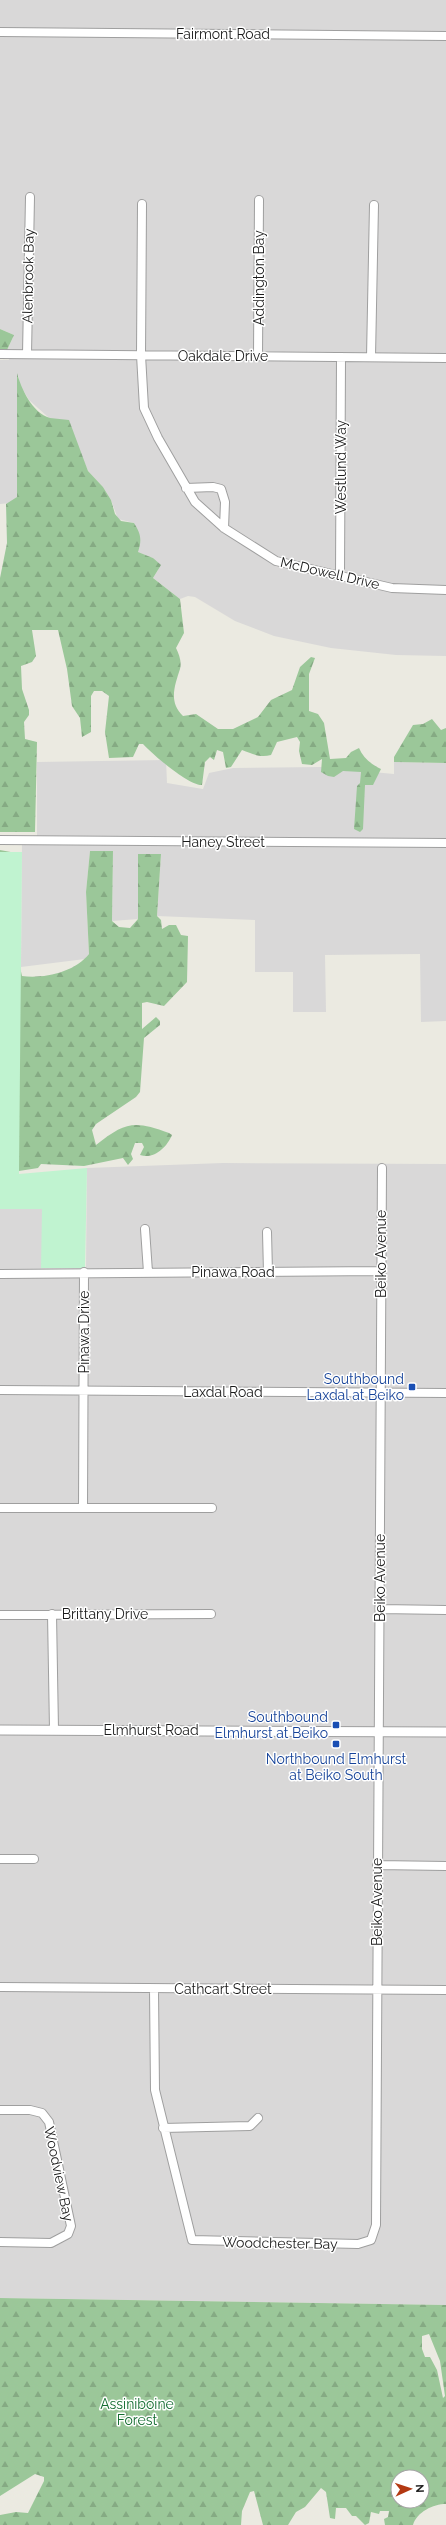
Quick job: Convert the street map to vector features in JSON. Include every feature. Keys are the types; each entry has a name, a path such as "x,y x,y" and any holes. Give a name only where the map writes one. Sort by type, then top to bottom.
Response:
{"street":[{"name":"Fairmont Road","path":"0,32 446,36"},
{"name":"Alenbrook Bay","path":"27,354 30,197"},
{"name":"Addington Bay","path":"258,356 259,200"},
{"path":"141,355 142,204"},
{"path":"371,357 374,205"},
{"name":"Oakdale Drive","path":"0,354 446,358"},
{"name":"McDowell Drive","path":"141,355 144,408 186,488 195,502 224,528 276,561 392,588 446,590"},
{"name":"Westlund Way","path":"340,577 341,357"},
{"path":"186,488 213,487 220,489 225,502 224,528"},
{"name":"Haney Street","path":"0,840 446,843"},
{"name":"Beiko Avenue","path":"378,1989 377,1731 380,1609 382,1168"},
{"path":"145,1229 148,1272"},
{"path":"267,1232 268,1272"},
{"name":"Pinawa Road","path":"0,1274 84,1272 381,1271"},
{"name":"Pinawa Drive","path":"83,1391 84,1272"},
{"name":"Laxdal Road","path":"0,1390 446,1393"},
{"path":"82,1507 83,1391"},
{"path":"0,1508 212,1508"},
{"path":"380,1609 446,1610"},
{"path":"52,1614 54,1730"},
{"name":"Brittany Drive","path":"0,1615 211,1614"},
{"name":"Elmhurst Road","path":"0,1730 446,1732"},
{"path":"0,1859 34,1860"},
{"path":"377,1865 446,1866"},
{"name":"Cathcart Street","path":"0,1987 446,1990"},
{"name":"Woodchester Bay","path":"154,1989 155,2090 163,2128 192,2240 358,2244 371,2240 376,2225 378,1989"},
{"name":"Woodview Bay","path":"0,2110 30,2110 42,2113 49,2122 71,2226 68,2234 51,2243 0,2242"},
{"path":"163,2128 250,2126 258,2118"}],"shaded area":[{"path":"0,0 446,0 446,656 396,655 331,648 274,636 235,621 195,597 188,596 180,599 153,578 158,570 153,558 137,552 140,546 134,523 118,519 111,500 103,487 88,471 76,442 29,400 20,385 18,375 17,497 10,503 0,504 0,360 9,360 7,350 14,335 0,329"},
{"path":"166,760 167,783 203,789 209,773 233,768 321,767 394,774 394,762 446,763 446,1021 421,1022 420,954 325,955 326,1012 293,1012 293,972 255,972 255,920 157,916 161,854 138,854 138,919 112,921 113,852 90,851 86,892 89,954 85,959 21,967 22,842 37,842 37,762"},
{"path":"223,1163 446,1164 446,2305 0,2298 0,1209 42,1209 86,1268 87,1168"}],"green space":[{"path":"0,329 14,335 7,350 0,349"},
{"path":"17,373 24,393 38,411 50,418 69,420 88,471 103,487 111,500 115,514 121,521 134,523 140,537 138,552 153,558 161,565 153,578 180,599 184,633 176,648 181,664 174,693 174,699 178,711 183,716 196,714 218,729 233,729 258,717 271,700 292,690 300,667 311,657 315,658 309,674 309,711 318,714 324,723 330,759 346,758 351,752 359,748 368,760 381,769 373,785 365,785 363,829 360,832 354,829 357,786 360,783 361,772 343,771 334,777 328,776 321,772 322,759 312,765 302,764 299,751 300,742 297,737 277,742 271,755 267,756 260,756 242,750 231,767 226,768 223,752 217,750 214,760 210,757 205,762 202,785 196,784 180,775 162,762 143,744 139,744 133,757 109,758 105,732 109,696 102,691 94,691 91,696 91,732 82,737 80,718 72,706 67,669 58,630 32,630 36,656 32,662 21,666 22,689 29,710 29,715 24,722 25,739 37,742 35,832 0,832 0,578 7,543 6,504 17,497"},
{"path":"432,719 441,730 446,728 446,763 394,762 394,757 413,725 423,724"},
{"path":"0,850 16,853 20,967 22,976 31,977 49,975 67,970 83,960 89,954 86,892 90,851 113,851 112,921 119,927 130,928 138,919 138,854 161,854 157,916 161,920 162,929 169,925 176,925 181,935 188,936 187,982 164,1006 147,1002 142,1003 142,1029 156,1017 160,1021 160,1025 144,1038 140,1092 136,1097 96,1124 92,1130 96,1145 106,1137 130,1126 147,1126 172,1135 167,1144 155,1154 150,1156 140,1155 144,1147 142,1143 135,1143 131,1154 133,1159 128,1165 123,1158 84,1166 41,1164 38,1168 19,1171 0,1171"},
{"path":"0,852 22,852 19,1174 87,1168 85,1268 41,1268 42,1209 0,1209"},
{"name":"Assiniboine Forest","path":"0,2298 446,2305 446,2504 436,2505 430,2508 430,2469 390,2469 390,2509 428,2509 418,2516 413,2525 385,2525 384,2519 388,2517 389,2511 380,2511 379,2514 371,2512 369,2523 365,2525 356,2516 352,2516 346,2508 336,2508 335,2519 330,2518 326,2492 321,2488 305,2507 296,2512 288,2525 263,2525 254,2491 250,2492 242,2511 241,2525 0,2525 0,2515 16,2512 28,2513 44,2481 44,2477 35,2474 0,2496","holes":["429,2334 440,2361 445,2396 443,2398 437,2370 430,2357 425,2357 422,2349 422,2336"]}],"place":[{"name":"Southbound Laxdal at Beiko","path":"412,1387"},
{"name":"Southbound Elmhurst at Beiko","path":"336,1725"},
{"name":"Northbound Elmhurst at Beiko South","path":"336,1744"}]}
